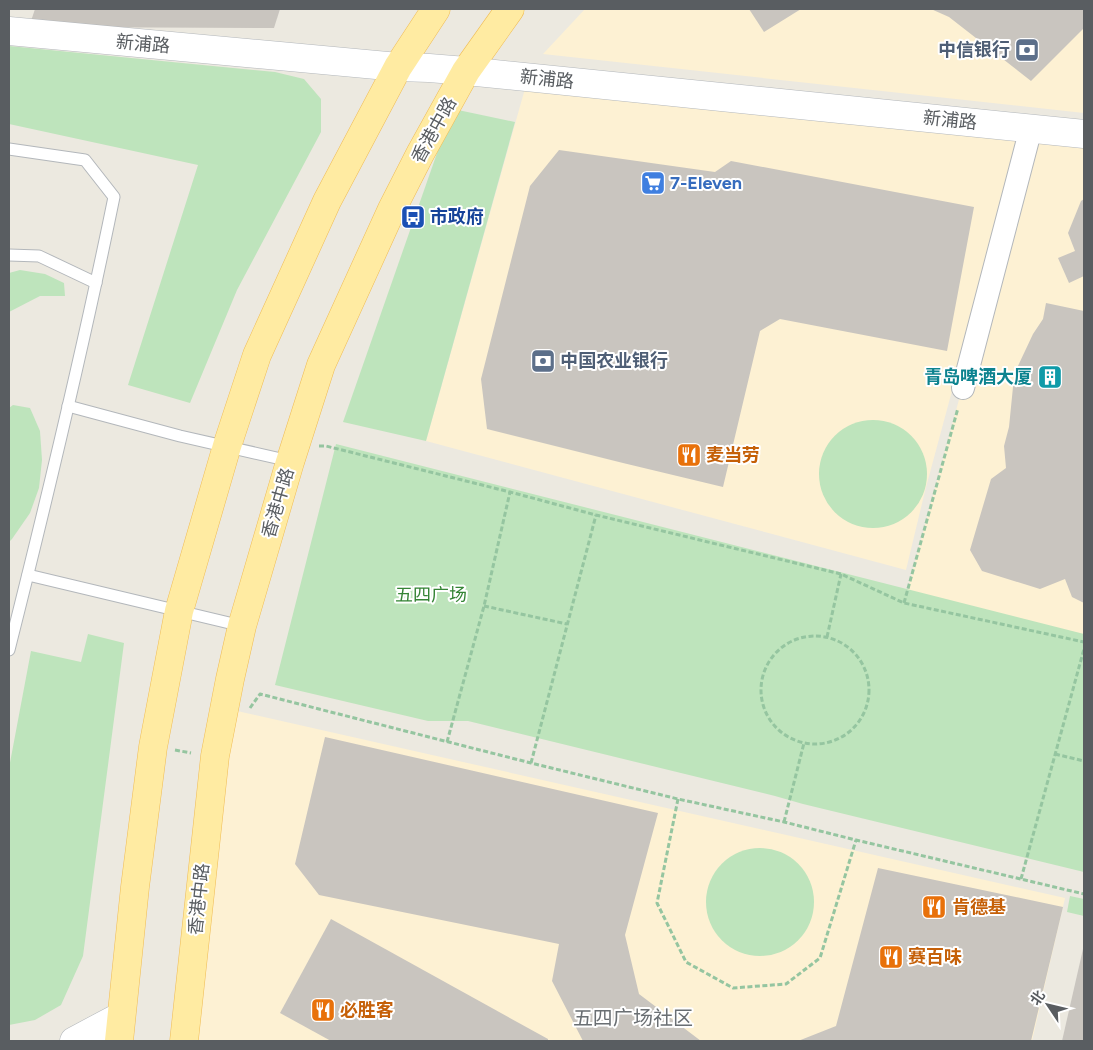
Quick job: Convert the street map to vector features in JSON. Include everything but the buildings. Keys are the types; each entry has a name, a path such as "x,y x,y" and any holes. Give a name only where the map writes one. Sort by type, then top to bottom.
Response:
{"main road":[{"path":"120,1029 152,746 179,611 227,446 257,355 327,201 398,67 436,9"},
{"name":"香港中路","path":"184,1041 215,756 242,626 293,453 321,365 392,209 466,71 510,9"}],"street":[{"name":"新浦路","path":"9,31 398,67 466,71 1084,134"},
{"path":"963,388 1031,128"},
{"path":"74,1041 120,1029"}],"lane":[{"path":"9,149 85,160 114,197 48,494 9,650"},
{"path":"9,255 39,256 96,283"},
{"path":"68,406 180,436 227,446 293,453"},
{"path":"28,575 242,626"}],"path":[{"path":"904,603 963,388"},
{"path":"293,453 326,446 841,574 904,603 1084,642"},
{"path":"447,742 484,606 510,492"},
{"path":"531,763 596,514"},
{"path":"827,636 841,574"},
{"path":"484,606 567,624"},
{"path":"805,636 827,636 844,644 858,656 867,673 870,691 866,710 856,726 841,738 823,744 804,744 785,735 770,720 761,700 762,679 770,659 785,644 805,636"},
{"path":"1021,880 1084,649"},
{"path":"248,710 260,694 678,799 784,822 1084,894"},
{"path":"784,822 804,744"},
{"path":"152,746 215,756"},
{"path":"1055,754 1084,761"},
{"path":"678,799 657,903 686,962 733,988 786,984 820,958 856,840"}],"shaded area":[{"path":"585,9 1084,9 1084,113 543,54"},
{"path":"526,85 1021,135 925,491 906,570 426,441"},
{"path":"1027,142 1084,148 1084,649 904,603"},
{"path":"224,708 1065,898 1032,1041 181,1041"}],"green space":[{"path":"9,46 275,72 304,79 321,99 321,132 237,290 190,403 128,385 198,165 9,124"},
{"path":"458,110 515,122 426,441 343,422 443,136"},
{"path":"20,270 45,274 64,283 65,296 40,296 9,312 9,273"},
{"path":"13,405 30,408 40,431 42,460 39,488 30,513 9,542 9,408"},
{"path":"873,420 894,424 911,436 923,453 927,474 923,495 911,512 894,524 873,528 852,524 835,512 823,495 819,474 823,453 835,436 852,424"},
{"name":"五四广场","path":"336,444 1084,634 1084,872 468,721 428,721 275,685"},
{"path":"88,634 124,643 83,956 61,1005 35,1020 9,1025 9,768 31,651 81,662"},
{"path":"760,848 781,852 798,864 810,881 814,902 810,923 798,940 781,952 760,956 739,952 722,940 710,923 706,902 710,881 722,864 739,852"},
{"path":"1070,896 1084,899 1084,916 1067,912"}],"place":[{"name":"中信银行","path":"1027,50"},
{"name":"7-Eleven","path":"653,183"},
{"name":"市政府","path":"413,217"},
{"name":"中国农业银行","path":"543,361"},
{"name":"青岛啤酒大厦","path":"1050,377"},
{"name":"麦当劳","path":"689,455"},
{"name":"肯德基","path":"934,907"},
{"name":"赛百味","path":"891,957"},
{"name":"必胜客","path":"323,1010"}],"district":[{"name":"五四广场社区","path":"633,1018"}]}
